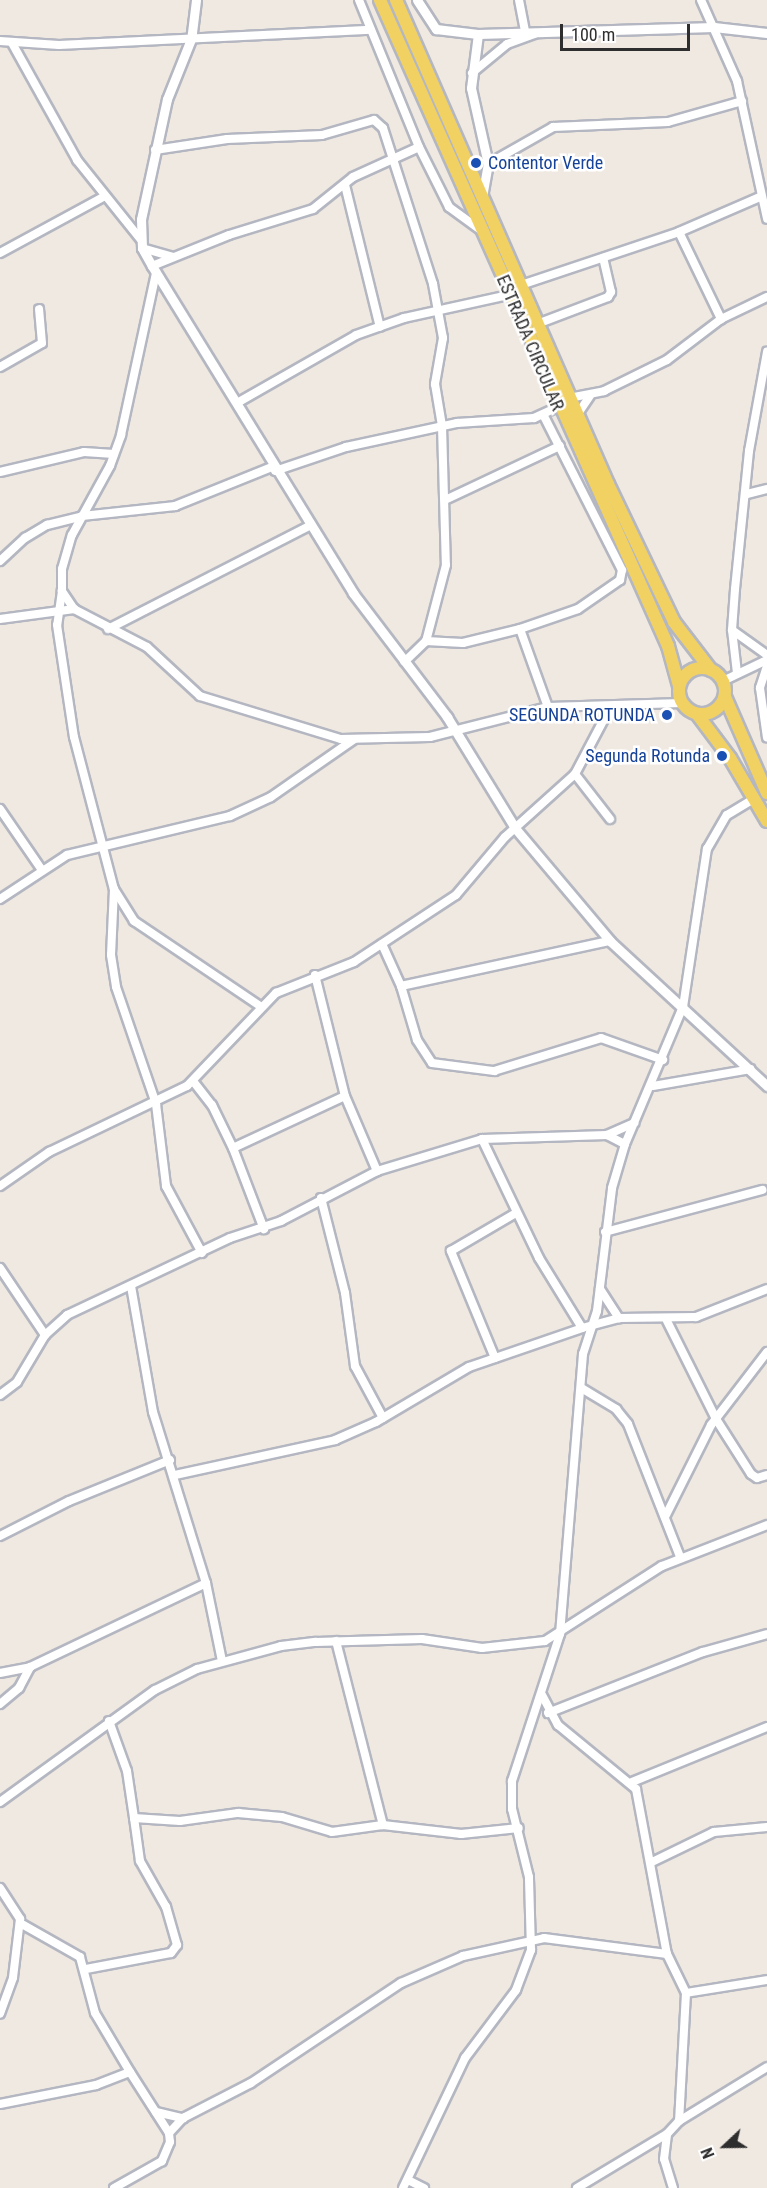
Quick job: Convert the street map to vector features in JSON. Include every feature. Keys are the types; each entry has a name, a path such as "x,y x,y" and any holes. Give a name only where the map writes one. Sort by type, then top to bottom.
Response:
{"main road":[{"name":"ESTRADA CIRCULAR","path":"380,0 483,230 558,407 668,646 679,686"},
{"name":"ESTRADA CIRCULAR","path":"396,0 577,416 674,622 711,670"},
{"path":"767,792 724,697 723,681 711,670 695,669 679,686 682,704 697,714 767,821"},
{"path":"697,714 714,711 724,697"}],"street":[{"path":"142,244 155,150 166,99 192,39 196,0"},
{"path":"359,0 419,147 449,207 483,230"},
{"path":"417,0 436,29 478,34 714,27 767,33"},
{"path":"519,0 525,31"},
{"path":"701,0 714,27 742,101 767,219"},
{"path":"0,41 12,43 192,39 371,30"},
{"path":"471,74 507,44 540,32"},
{"path":"478,34 471,74 488,164 482,197"},
{"path":"12,43 77,160 142,244 154,270 237,403 273,469 311,525 352,593 457,732 515,828 610,941 767,1086"},
{"path":"488,164 553,127 669,122 742,101"},
{"path":"155,150 227,138 322,135 374,120 379,121 395,157 439,313 443,338 435,384 442,426 446,565 426,641 404,662"},
{"path":"202,1253 166,1186 156,1104 116,987 111,955 114,889 74,737 56,612 62,591 66,552 114,454 130,400 154,270 173,257 313,209 345,185 395,157 419,147"},
{"path":"345,185 380,327"},
{"path":"0,253 105,196"},
{"path":"521,285 679,232 762,196"},
{"path":"679,232 721,319"},
{"path":"142,244 173,257"},
{"path":"537,324 608,297 611,292 603,258"},
{"path":"237,403 333,347 380,327 509,295"},
{"path":"569,398 590,396 667,360 721,319 767,297"},
{"path":"0,368 42,343 39,309"},
{"path":"737,673 732,630 757,408 767,352"},
{"path":"577,416 590,396"},
{"path":"0,561 34,530 82,516 175,506 273,469 330,452 442,426 544,416 558,407"},
{"path":"757,408 767,412"},
{"path":"426,641 463,643 520,629 578,609 616,585 622,575 544,416"},
{"path":"445,500 560,446"},
{"path":"0,472 84,452 114,454"},
{"path":"747,494 767,489"},
{"path":"108,629 311,525"},
{"path":"62,591 74,609 108,629 147,647 200,696 354,739 457,732 548,707 682,704"},
{"path":"0,619 74,609"},
{"path":"520,629 548,707"},
{"path":"732,630 767,655"},
{"path":"723,681 767,660"},
{"path":"767,666 760,697 767,738"},
{"path":"0,1186 85,1133 156,1104 193,1080 260,1006 315,975 354,962 456,895 515,828 575,774 611,706"},
{"path":"0,898 67,855 104,844 230,816 271,797 354,739"},
{"path":"575,774 610,819"},
{"path":"403,2188 465,2058 520,1983 532,1941 529,1877 519,1828 512,1809 512,1781 542,1695 560,1634 583,1389 583,1354 600,1289 605,1232 625,1144 653,1086 683,1007 707,849 727,815 754,799"},
{"path":"0,809 42,870"},
{"path":"114,889 134,921 260,1006"},
{"path":"401,986 610,941"},
{"path":"382,944 401,986 417,1040 428,1059 440,1065 494,1071 601,1038 663,1060"},
{"path":"315,975 345,1096 377,1172"},
{"path":"653,1086 751,1069"},
{"path":"193,1080 212,1105 233,1148 264,1228"},
{"path":"233,1148 345,1096"},
{"path":"607,1136 634,1123"},
{"path":"0,1395 22,1375 45,1335 67,1315 202,1253 264,1228 377,1172 482,1139 499,1137 607,1136 625,1144"},
{"path":"491,1155 499,1137"},
{"path":"482,1139 516,1213 582,1328"},
{"path":"605,1232 762,1190"},
{"path":"321,1198 345,1293 355,1366 383,1418"},
{"path":"495,1358 451,1251 516,1213"},
{"path":"0,1268 45,1335"},
{"path":"131,1287 139,1349 206,1582 222,1661"},
{"path":"600,1289 619,1318"},
{"path":"174,1475 324,1443 383,1418 435,1384 495,1358 582,1328 619,1318 667,1321 696,1317 767,1289"},
{"path":"667,1321 716,1419 751,1474 757,1478 767,1475"},
{"path":"665,1517 716,1419 767,1352"},
{"path":"583,1389 616,1409 628,1424 680,1557"},
{"path":"0,1536 69,1501 170,1460"},
{"path":"0,1802 110,1721 179,1677 222,1661 281,1646 336,1641 422,1639 482,1648 528,1645 560,1634 621,1589 680,1557 767,1525"},
{"path":"0,1673 30,1667 206,1582"},
{"path":"548,1713 702,1652 767,1634"},
{"path":"336,1641 384,1825"},
{"path":"0,1704 19,1688 30,1667"},
{"path":"542,1695 548,1713 572,1738 632,1782 652,1862 667,1954 686,1993 679,2121"},
{"path":"86,1969 171,1953 177,1945 166,1907 140,1861 127,1771 110,1721"},
{"path":"632,1782 767,1727"},
{"path":"134,1818 180,1821 238,1813 282,1817 332,1832 384,1825 461,1834 519,1828"},
{"path":"652,1862 714,1832 767,1827"},
{"path":"0,1888 19,1913 20,1923 13,1978 0,2014"},
{"path":"20,1923 78,1956 86,1969 95,2013 169,2133"},
{"path":"115,2188 162,2161 169,2133 183,2118 251,2083 401,1983 463,1956 532,1941 566,1941 667,1954"},
{"path":"686,1993 767,1980"},
{"path":"577,2188 667,2134 679,2121 767,2067"},
{"path":"0,2104 96,2085 130,2072"},
{"path":"156,2112 183,2118"},
{"path":"667,2134 664,2159 673,2188"},
{"path":"408,2180 424,2188"}],"place":[{"name":"Contentor Verde","path":"476,163"},
{"name":"SEGUNDA ROTUNDA","path":"667,715"},
{"name":"Segunda Rotunda","path":"722,756"}]}
